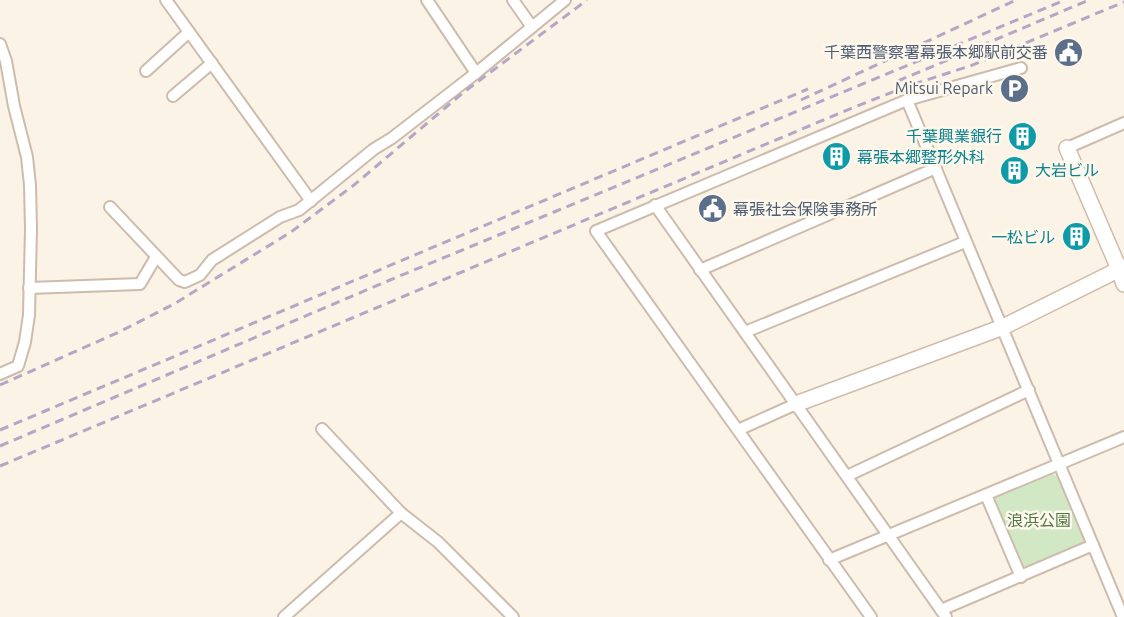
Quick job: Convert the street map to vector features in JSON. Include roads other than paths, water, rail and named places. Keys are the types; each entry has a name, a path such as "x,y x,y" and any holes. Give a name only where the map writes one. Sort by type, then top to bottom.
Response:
{"street":[{"path":"166,0 311,201"},
{"path":"427,0 476,73"},
{"path":"513,0 532,27"},
{"path":"110,207 179,280 185,282 200,275 212,260 280,217 299,210 374,149 392,138 476,73 565,0"},
{"path":"146,71 189,32"},
{"path":"0,44 27,157 31,228 25,342 18,366 0,374"},
{"path":"173,96 212,63"},
{"path":"871,617 596,231 907,100 1021,68"},
{"path":"907,100 1123,617"},
{"path":"1124,123 1067,148 1122,268 1124,284"},
{"path":"700,270 936,168"},
{"path":"655,206 943,613 1093,545"},
{"path":"745,332 965,242"},
{"path":"29,288 140,284 156,257"},
{"path":"738,430 796,404 1003,327 1122,268"},
{"path":"847,476 1029,390"},
{"path":"322,429 401,513 438,542 513,617"},
{"path":"829,560 1124,437"},
{"path":"986,495 1021,577"},
{"path":"284,617 401,513"}],"railway":[{"path":"0,385 119,332 174,304 291,232 354,185 464,92 587,0"},
{"path":"801,100 1016,0"},
{"path":"0,446 390,280 1065,0"},
{"path":"898,81 1089,0"},
{"path":"0,466 852,108 908,86 970,66 1124,2"},
{"path":"0,430 808,89"}],"place":[{"name":"千葉西警察署幕張本郷駅前交番","path":"1069,52"},
{"name":"Mitsui Repark","path":"1014,88"},
{"name":"千葉興業銀行","path":"1023,136"},
{"name":"幕張本郷整形外科","path":"836,157"},
{"name":"大岩ビル","path":"1014,170"},
{"name":"幕張社会保険事務所","path":"712,209"},
{"name":"一松ビル","path":"1076,237"}],"park label":[{"name":"浪浜公園","path":"1039,520"}]}
